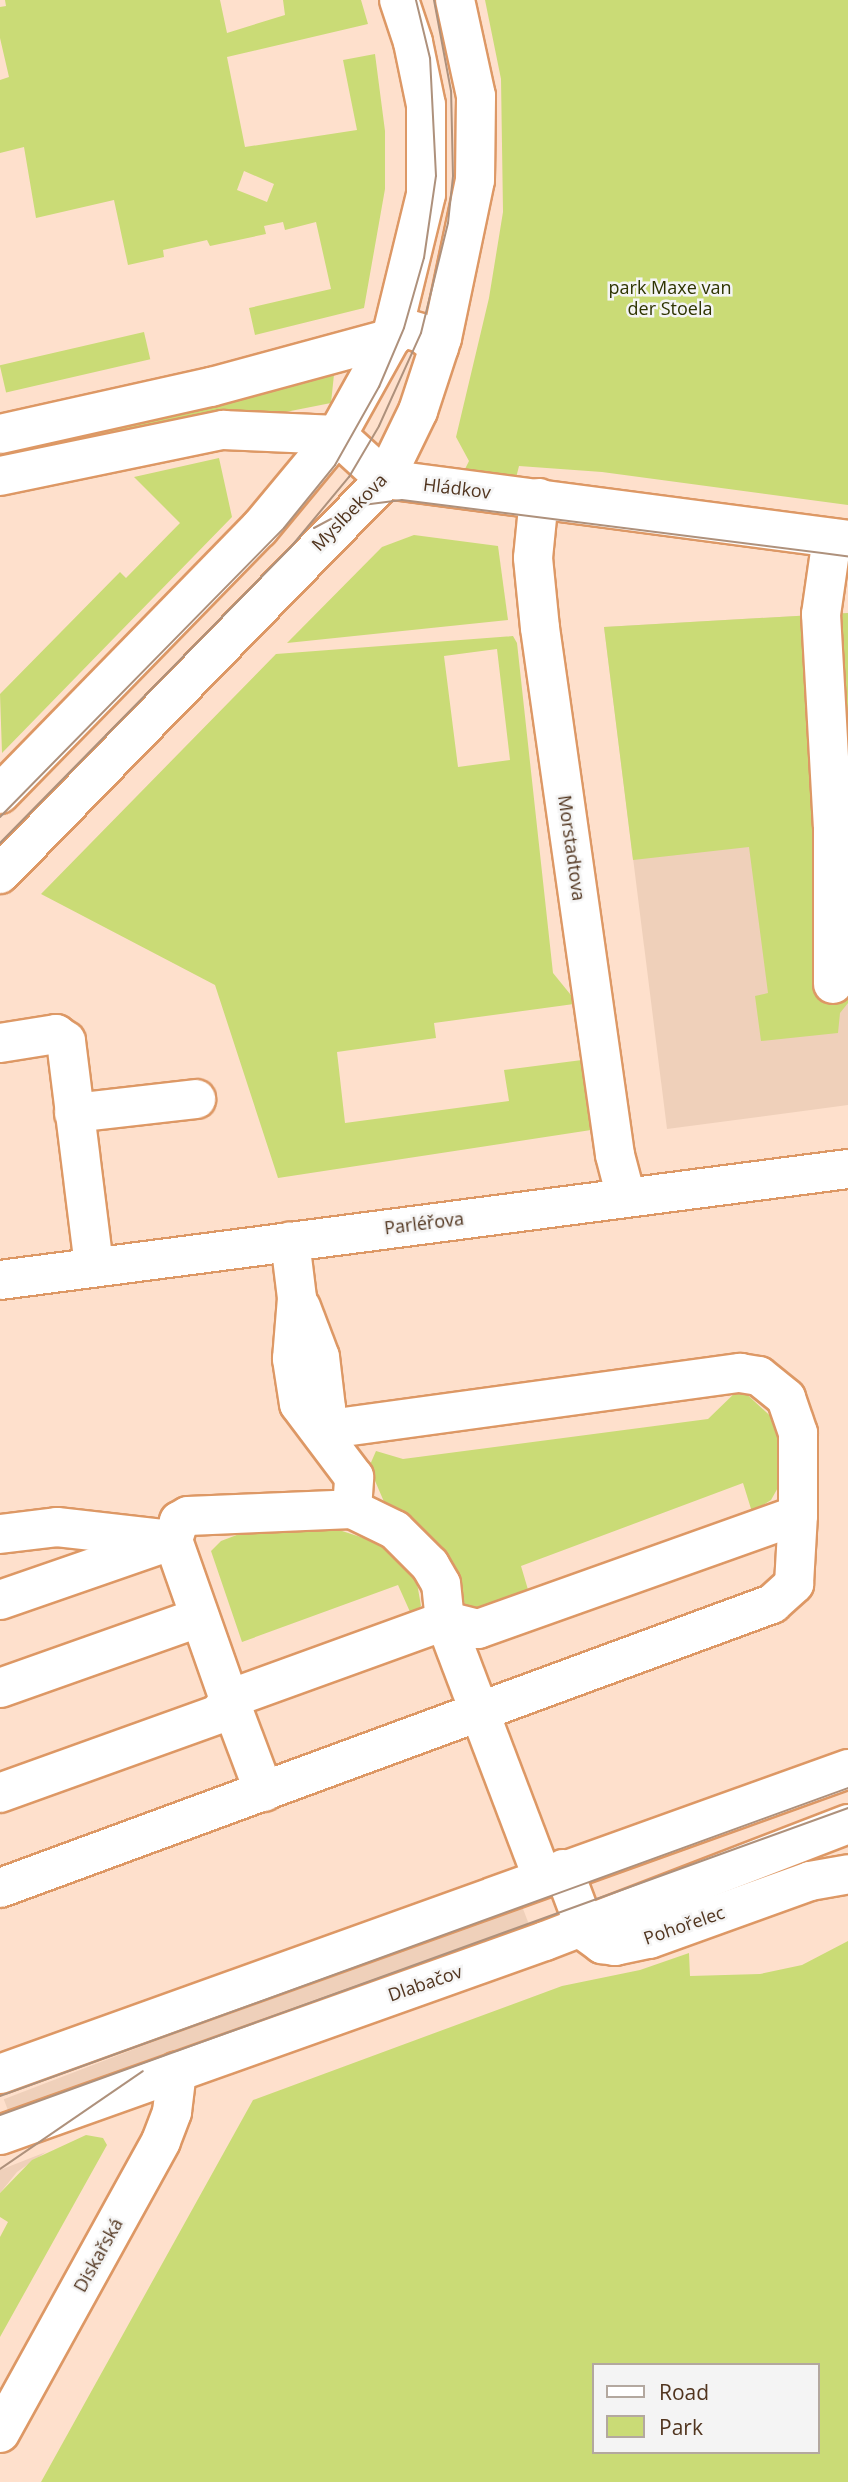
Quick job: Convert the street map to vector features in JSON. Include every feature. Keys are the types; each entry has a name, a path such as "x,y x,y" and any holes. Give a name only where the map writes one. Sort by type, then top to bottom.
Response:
{"main road":[{"path":"0,794 259,529 337,435 391,338 426,194 426,106 413,42 399,0"},
{"name":"Myslbekova","path":"0,874 385,479 418,411 439,347 461,262 475,180 476,96 455,0"},
{"path":"0,433 211,387 391,338 404,328 421,333 439,347"},
{"path":"0,477 223,430 337,435 385,479"},
{"name":"Hládkov","path":"385,479 840,539"},
{"name":"Morstadtova","path":"539,498 533,558 540,628 615,1155 626,1197"},
{"path":"833,984 833,826 821,614 840,539"},
{"path":"0,1043 56,1034 66,1041 94,1267"},
{"path":"74,1114 196,1099"},
{"name":"Parléřova","path":"0,1280 848,1169"},
{"path":"290,1241 297,1297 292,1359 299,1404 322,1430 354,1477 352,1509"},
{"path":"0,1888 480,1713 785,1597 798,1569 798,1433 794,1416 774,1385 759,1376 740,1373 322,1430"},
{"path":"264,1792 173,1540 179,1521 202,1513 352,1509 395,1530 430,1565 441,1584 445,1620 480,1713 552,1874 582,1925"},
{"path":"0,1793 219,1714 229,1699 445,1620 478,1629 798,1515"},
{"path":"0,1534 57,1527 173,1540"},
{"path":"3,1600 173,1540"},
{"path":"0,1688 200,1618"},
{"path":"0,2074 848,1769"},
{"name":"Dlabačov","path":"0,2135 582,1925 848,1824"},
{"name":"Pohořelec","path":"582,1925 596,1941 621,1946 810,1881 848,1874"},
{"name":"Diskařská","path":"0,2433 161,2141 172,2112 177,2071"}],"shaded area":[{"path":"848,613 848,1105 667,1129 604,627"},
{"path":"520,1901 531,1929 14,2127 4,2099"},
{"path":"46,2152 17,2172 0,2193 0,2170"}],"green space":[{"path":"5,0 220,0 227,33 285,15 283,0 361,0 368,24 227,57 245,147 357,130 343,60 375,54 385,131 385,189 364,308 255,335 249,308 331,289 316,222 285,230 283,222 264,226 266,234 210,246 207,240 163,250 164,257 128,265 114,200 36,218 24,147 0,153 0,80 9,77 0,38 0,7 6,6","holes":["244,171 274,184 267,202 237,190"]},
{"name":"park Maxe van der Stoela","path":"485,0 848,0 848,505 602,472 519,466 515,482 464,471 469,461 456,437 489,298 503,212 501,79"},
{"path":"144,332 150,359 6,393 0,365"},
{"path":"335,365 331,403 0,469 0,439"},
{"path":"219,458 232,517 2,753 0,694 120,572 126,578 180,523 134,477"},
{"path":"414,535 498,546 508,620 287,643 382,547"},
{"path":"848,613 848,1003 840,1013 838,1033 761,1041 755,996 768,993 749,847 633,860 604,627"},
{"path":"513,636 517,643 553,973 579,1005 591,1130 278,1178 215,985 41,894 276,654","holes":["497,649 510,760 458,767 444,656","574,1004 582,1060 504,1070 509,1101 345,1123 337,1052 436,1038 434,1023"]},
{"path":"740,1388 779,1424 780,1484 771,1500 752,1512 743,1483 521,1566 529,1593 477,1609 465,1604 451,1567 385,1504 369,1467 376,1451 403,1459 708,1419"},
{"path":"339,1530 379,1543 398,1558 417,1583 421,1606 411,1614 398,1585 242,1642 211,1551 221,1541 242,1533"},
{"path":"848,1941 848,2482 41,2482 253,2100 562,1986 640,1970 689,1953 690,1976 760,1974 802,1965"},
{"path":"86,2135 103,2138 107,2145 0,2337 0,2237 8,2222 0,2217 0,2193 32,2160"}],"tram line":[{"path":"0,817 284,528 335,465 379,387 404,328 424,258 436,176 430,58 416,0"},
{"path":"0,843 290,548 349,477 379,426 421,333 448,223 453,176 451,91 434,0"},
{"path":"314,528 355,506 402,500 848,556"},
{"path":"0,2096 848,1788"},
{"path":"0,2115 848,1808"},
{"path":"0,2169 143,2071"}]}
